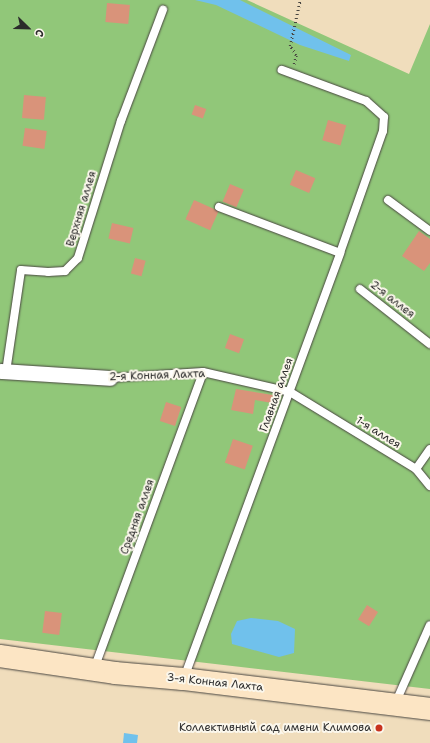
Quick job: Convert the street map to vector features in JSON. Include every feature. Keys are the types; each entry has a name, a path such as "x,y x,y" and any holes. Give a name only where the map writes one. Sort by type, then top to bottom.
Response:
{"main road":[{"name":"3-я Конная Лахта","path":"0,656 430,710"}],"street":[{"name":"2-я Конная Лахта","path":"3,371 110,378"}],"lane":[{"name":"Верхняя аллея","path":"3,371 21,270 48,272 65,271 78,258 121,121 163,10"},
{"path":"282,70 291,74"},
{"name":"Главная аллея","path":"183,679 290,392 383,131 384,117 366,101 291,74"},
{"path":"388,200 430,231"},
{"path":"219,207 340,253"},
{"name":"2-я аллея","path":"360,289 430,344"},
{"name":"2-я Конная Лахта","path":"110,378 203,372 290,392 310,404"},
{"name":"Средняя аллея","path":"94,669 203,372"},
{"name":"1-я аллея","path":"310,404 416,469 430,486"},
{"path":"416,469 430,448"},
{"path":"394,705 430,624"}],"path":[{"path":"291,74 296,55 290,46 300,0"}],"green space":[{"path":"0,0 247,0 409,74 430,24 430,689 0,639"}],"water":[{"path":"195,0 240,0 351,55 349,61 300,45 216,5"},
{"path":"251,618 278,621 295,629 294,653 279,657 232,644 231,634 237,621"},
{"path":"124,733 138,735 137,743 123,743"}],"building":[{"path":"107,3 130,5 128,24 105,22"},
{"path":"24,95 46,97 44,120 22,118"},
{"path":"195,105 206,109 203,119 192,114"},
{"path":"328,120 346,125 340,145 322,140"},
{"path":"25,128 47,131 44,149 22,146"},
{"path":"296,170 315,178 309,193 290,185"},
{"path":"230,184 244,190 236,207 223,201"},
{"path":"194,200 219,211 210,230 185,219"},
{"path":"112,223 133,228 130,244 108,239"},
{"path":"419,231 430,239 430,263 424,271 402,256"},
{"path":"135,258 146,261 141,276 131,273"},
{"path":"230,334 244,339 239,353 225,348"},
{"path":"236,389 273,395 272,403 255,400 253,414 231,410"},
{"path":"166,402 181,407 175,426 160,421"},
{"path":"233,439 253,446 245,469 225,463"},
{"path":"367,605 378,612 369,626 358,619"},
{"path":"45,611 62,613 59,635 42,633"}],"place":[{"name":"Коллективный сад имени Климова","path":"379,728"}]}
